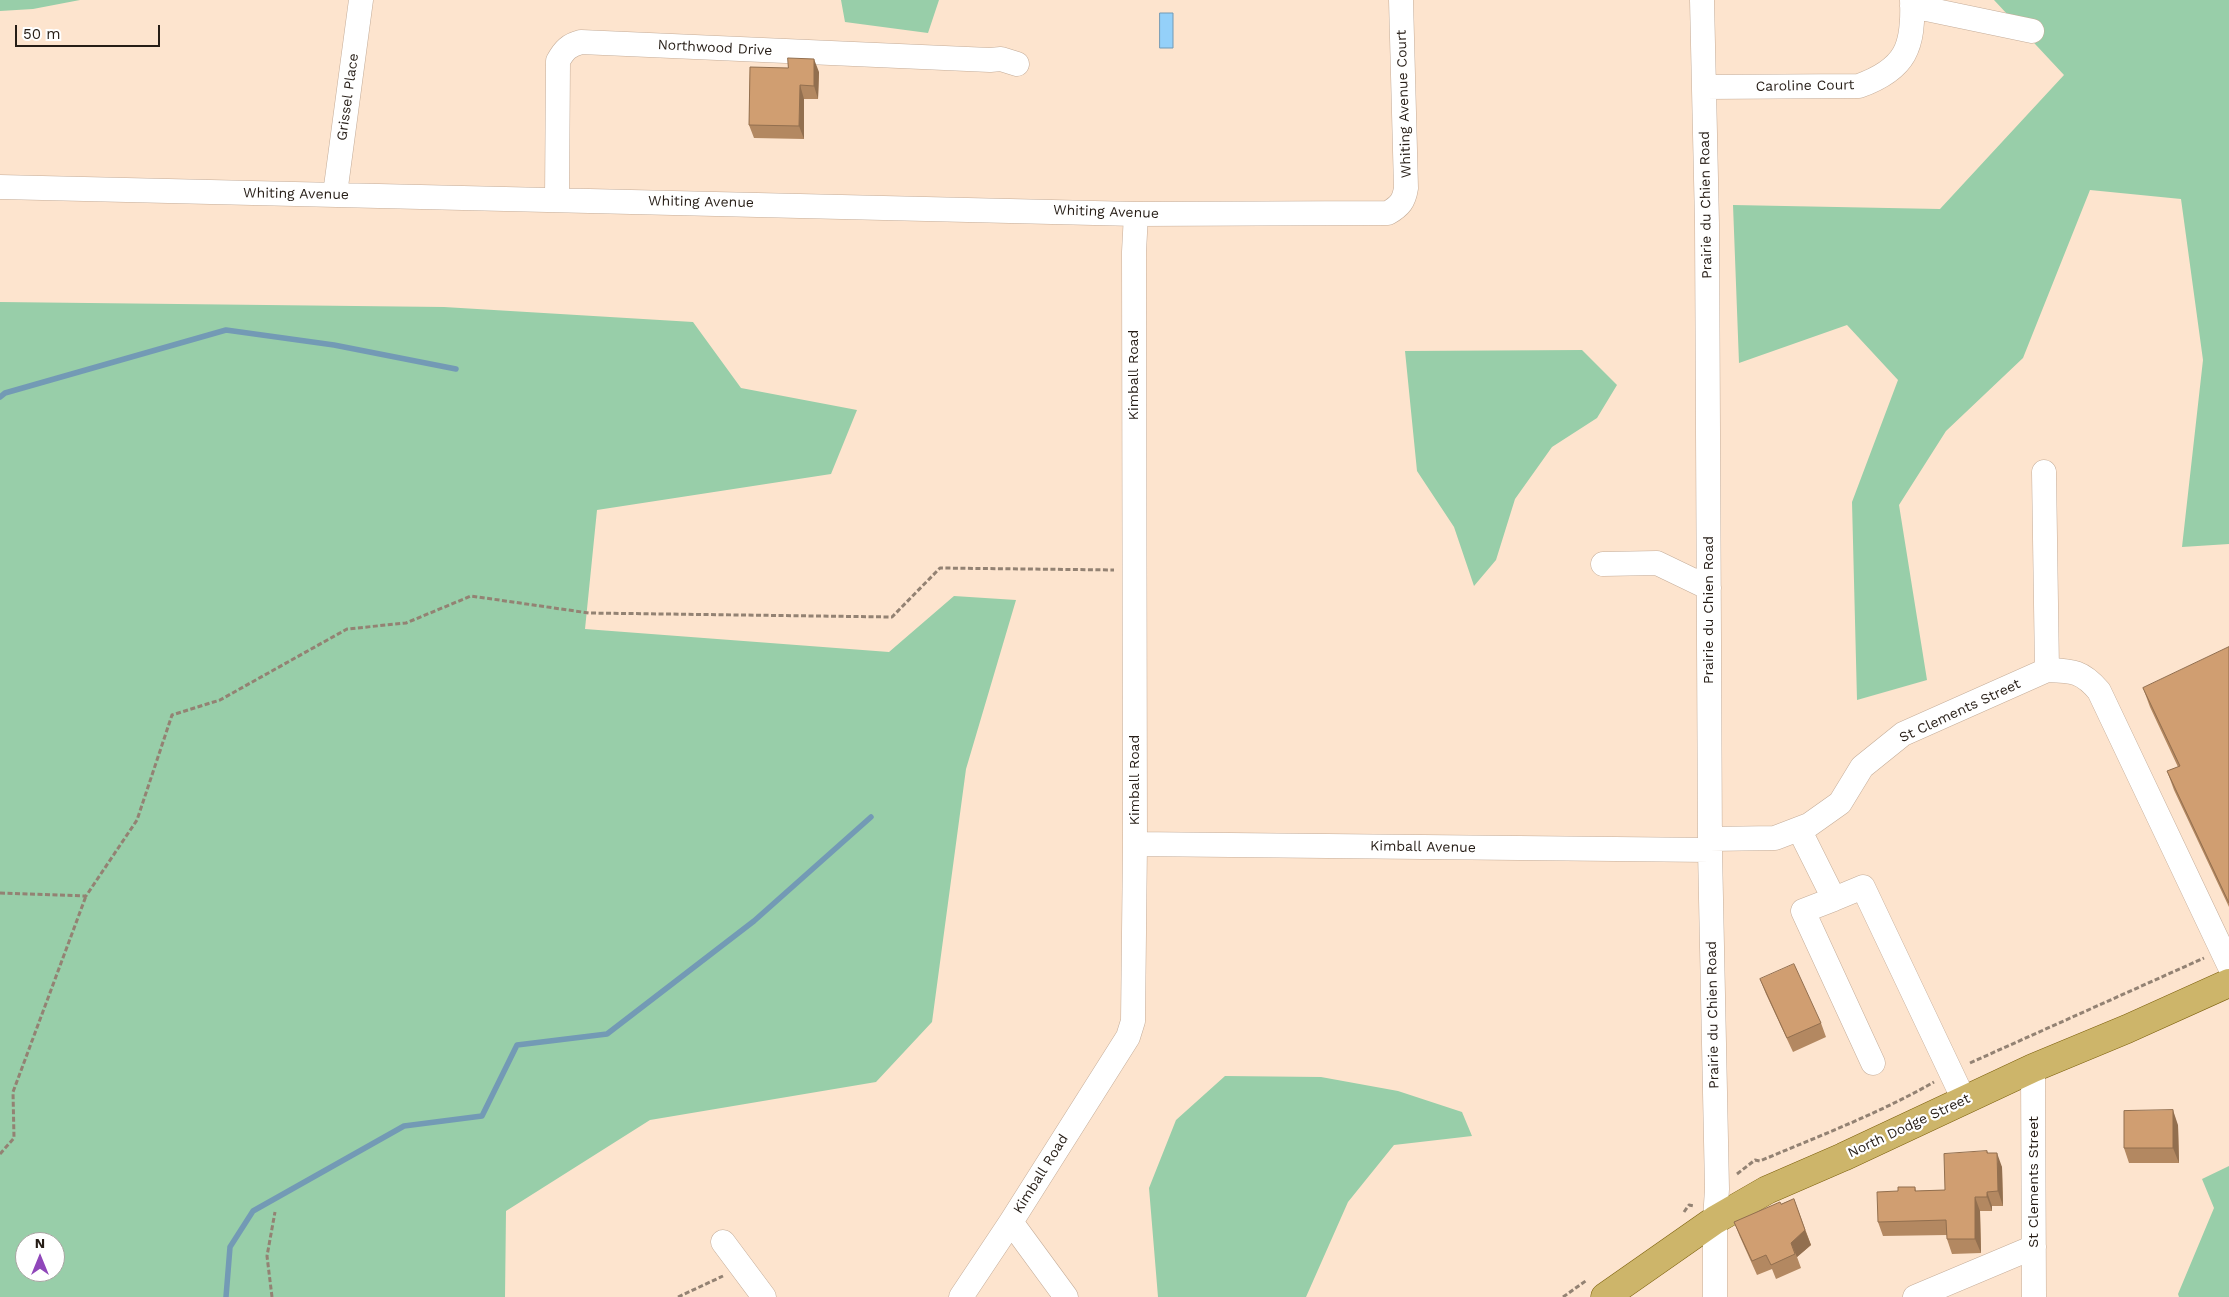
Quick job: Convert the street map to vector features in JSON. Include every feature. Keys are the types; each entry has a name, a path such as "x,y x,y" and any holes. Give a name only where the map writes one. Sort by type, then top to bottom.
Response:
{"main road":[{"name":"North Dodge Street","path":"1605,1297 1715,1220 1767,1190 2033,1068 2128,1029 2229,984"}],"street":[{"name":"Grissel Place","path":"335,194 361,0"},
{"name":"Whiting Avenue Court","path":"1400,206 1406,188 1401,0"},
{"name":"Prairie du Chien Road","path":"1702,0 1710,844 1717,1189 1715,1297"},
{"name":"Caroline Court","path":"1704,87 1859,86 1877,79 1893,68 1903,56 1911,38 1914,22 1912,3 2032,31"},
{"name":"Northwood Drive","path":"557,199 558,61 563,51 570,45 581,42 1001,59 1016,64"},
{"name":"Whiting Avenue","path":"0,187 1136,214 1388,213 1400,206"},
{"name":"Kimball Road","path":"961,1297 1011,1222 1132,1030 1134,1012 1135,844 1134,252 1136,214"},
{"path":"2044,472 2047,670 2067,671 2088,678 2099,691 2229,965"},
{"path":"1603,564 1658,563 1709,588"},
{"name":"St Clements Street","path":"1710,844 1775,838 1809,825 1840,803 1862,767 1903,734 2047,670"},
{"path":"1798,829 1834,898"},
{"name":"Kimball Avenue","path":"1135,844 1710,844"},
{"path":"1873,1062 1803,911 1863,887 1964,1100"},
{"name":"St Clements Street","path":"2033,1068 2034,1297"},
{"path":"1011,1222 1066,1297"},
{"path":"723,1242 764,1297"},
{"path":"1915,1297 2034,1247"}],"path":[{"path":"0,1154 14,1138 13,1092 86,896 137,820 172,715 220,700 347,629 406,623 471,596 588,613 892,617 940,568 1135,570"},
{"path":"0,893 86,896"},
{"path":"272,1297 267,1256 275,1212"},
{"path":"678,1297 741,1266"}],"green space":[{"path":"0,0 80,0 33,9 0,11"},
{"path":"841,0 939,0 928,33 845,22"},
{"path":"1994,0 2229,0 2229,544 2182,547 2203,360 2181,199 2090,190 2023,358 1946,431 1899,505 1927,680 1857,700 1852,502 1898,380 1847,325 1739,363 1733,205 1940,209 2064,75"},
{"path":"0,302 444,307 693,322 741,388 857,410 831,474 597,510 585,629 889,652 954,596 1016,600 966,769 932,1022 876,1082 650,1120 506,1211 505,1297 0,1297"},
{"path":"1582,350 1617,385 1597,418 1552,447 1515,499 1496,560 1474,586 1454,527 1417,471 1405,351"},
{"path":"1225,1076 1321,1077 1398,1091 1462,1112 1472,1136 1394,1145 1348,1202 1306,1297 1158,1297 1149,1188 1176,1120"},
{"path":"2229,1166 2229,1297 2179,1297 2178,1294 2214,1208 2202,1179"}],"water":[{"path":"1160,13 1173,13 1173,48 1160,48"}],"building":[{"path":"788,58 814,59 814,86 800,85 799,126 749,125 750,67 788,68"},
{"path":"2229,647 2229,903 2167,771 2180,766 2143,688"},
{"path":"1794,964 1821,1023 1787,1038 1760,979"},
{"path":"2173,1110 2173,1148 2124,1148 2124,1111"},
{"path":"1987,1151 1987,1153 1997,1153 1998,1191 1987,1192 1987,1197 1975,1197 1975,1239 1947,1239 1946,1220 1878,1222 1877,1192 1898,1191 1898,1187 1915,1187 1915,1191 1945,1190 1944,1154"},
{"path":"1794,1199 1805,1230 1791,1243 1795,1254 1771,1265 1766,1255 1752,1261 1734,1222 1780,1202 1781,1204"}],"waterway":[{"path":"0,397 5,393 226,330 334,345 456,369"},
{"path":"226,1297 230,1247 253,1211 404,1126 482,1116 517,1045 607,1034 754,921 871,817"}]}
